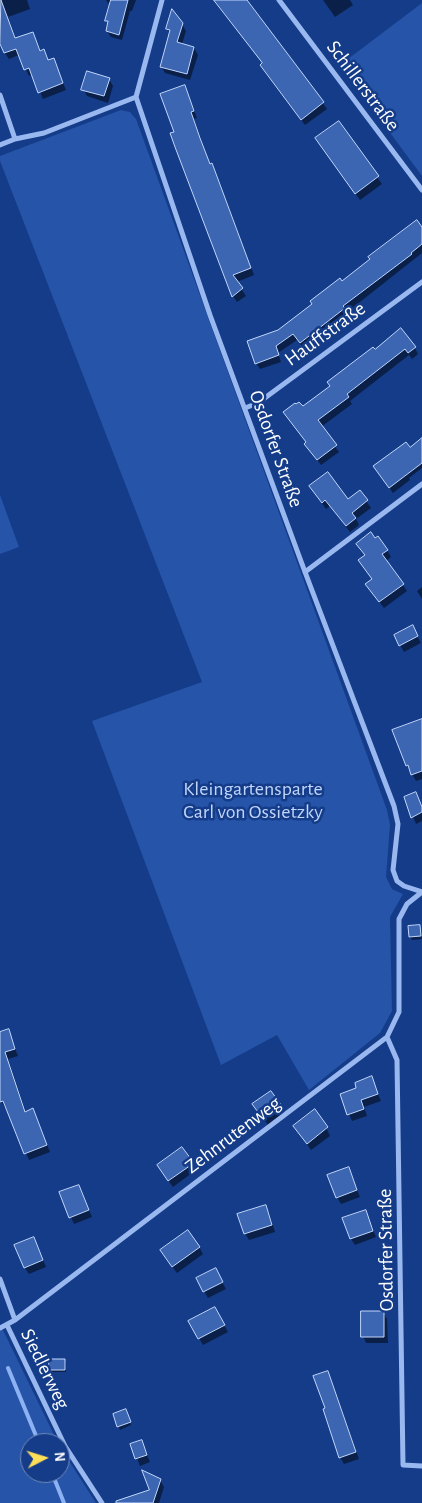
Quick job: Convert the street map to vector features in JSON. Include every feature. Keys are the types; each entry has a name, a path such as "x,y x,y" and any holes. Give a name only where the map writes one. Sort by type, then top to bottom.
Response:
{"street":[{"path":"0,145 15,139 44,133 136,97 162,0"},
{"name":"Schillerstraße","path":"279,0 422,190"},
{"path":"0,96 15,139"},
{"name":"Osdorfer Straße","path":"136,97 210,315 394,806 398,824 394,870 397,881 404,886 422,892"},
{"name":"Hauffstraße","path":"245,408 258,403 422,282"},
{"path":"305,572 422,484"},
{"name":"Zehnrutenweg","path":"0,1328 15,1320 387,1037 399,1012 399,918 407,904 422,892"},
{"name":"Osdorfer Straße","path":"387,1037 397,1060 403,1465 422,1466"},
{"name":"Siedlerweg","path":"0,1279 15,1320"},
{"name":"Siedlerweg","path":"7,1325 65,1446 102,1503"}],"green space":[{"path":"422,3 422,176 340,65"},
{"name":"Kleingartensparte Carl von Ossietzky","path":"121,110 130,112 136,119 387,810 390,825 386,877 392,889 403,894 390,917 392,1011 380,1033 309,1090 277,1035 221,1065 92,721 202,682 0,161 0,156"},
{"path":"0,495 19,547 0,554"},
{"path":"0,1324 53,1433 20,1433 20,1483 70,1483 70,1463 96,1503 0,1503"}],"building":[{"path":"1,0 15,38 33,32 40,51 44,49 48,60 54,58 63,83 38,93 29,68 24,70 16,49 4,53 0,44"},
{"path":"111,0 128,0 119,35 106,31 108,21 105,21"},
{"path":"214,0 247,0 324,102 301,120 260,65 262,63"},
{"path":"172,9 183,23 177,42 194,47 187,74 160,67 170,30 166,29"},
{"path":"87,71 110,78 104,96 81,90"},
{"path":"185,85 194,111 191,112 200,138 210,164 212,163 251,268 233,275 243,288 232,297 170,133 174,132 160,94"},
{"path":"339,121 379,176 355,194 315,138"},
{"path":"417,220 422,227 422,244 412,254 343,306 345,308 300,343 293,334 276,346 279,355 255,364 247,341 278,330 312,304 310,301 340,278 342,281 370,259 368,257"},
{"path":"401,328 416,347 408,353 405,349 347,394 349,397 318,420 337,445 317,460 283,412 295,403 299,402 303,406 330,386 327,382 373,347 375,349"},
{"path":"422,438 422,463 389,488 373,466 406,442 410,447"},
{"path":"328,472 348,499 360,490 368,500 352,513 356,518 346,526 325,500 322,503 309,486"},
{"path":"371,532 375,538 378,536 388,550 382,554 404,584 379,602 365,584 372,579 358,560 365,555 356,544"},
{"path":"413,625 418,636 399,646 394,635"},
{"path":"422,719 422,771 411,775 392,730"},
{"path":"416,792 422,812 411,818 404,797"},
{"path":"420,925 421,936 409,937 408,926"},
{"path":"9,1029 15,1049 5,1052 25,1112 33,1108 47,1145 24,1154 3,1101 0,1102 0,1032"},
{"path":"372,1076 378,1094 361,1100 364,1109 347,1115 340,1094 356,1088 355,1083"},
{"path":"271,1091 282,1106 263,1119 252,1104"},
{"path":"315,1109 328,1127 307,1144 293,1126"},
{"path":"182,1147 194,1163 168,1181 157,1165"},
{"path":"349,1167 357,1190 336,1198 327,1175"},
{"path":"79,1185 89,1210 69,1218 59,1192"},
{"path":"266,1205 272,1225 244,1234 237,1214"},
{"path":"366,1210 373,1231 350,1239 342,1218"},
{"path":"188,1230 200,1247 172,1267 160,1250"},
{"path":"34,1237 43,1260 24,1268 14,1245"},
{"path":"216,1268 223,1282 203,1292 196,1278"},
{"path":"215,1307 225,1325 198,1339 188,1321"},
{"path":"361,1311 384,1311 384,1337 361,1337"},
{"path":"49,1359 65,1359 65,1370 49,1370"},
{"path":"328,1371 356,1452 339,1458 323,1409 325,1408 313,1376"},
{"path":"126,1409 131,1422 117,1427 113,1414"},
{"path":"142,1440 147,1455 135,1459 130,1444"},
{"path":"142,1470 161,1479 153,1503 116,1503 116,1501 149,1490"}],"waterway":[{"path":"8,1368 35,1433"},
{"path":"56,1483 64,1503"}]}
